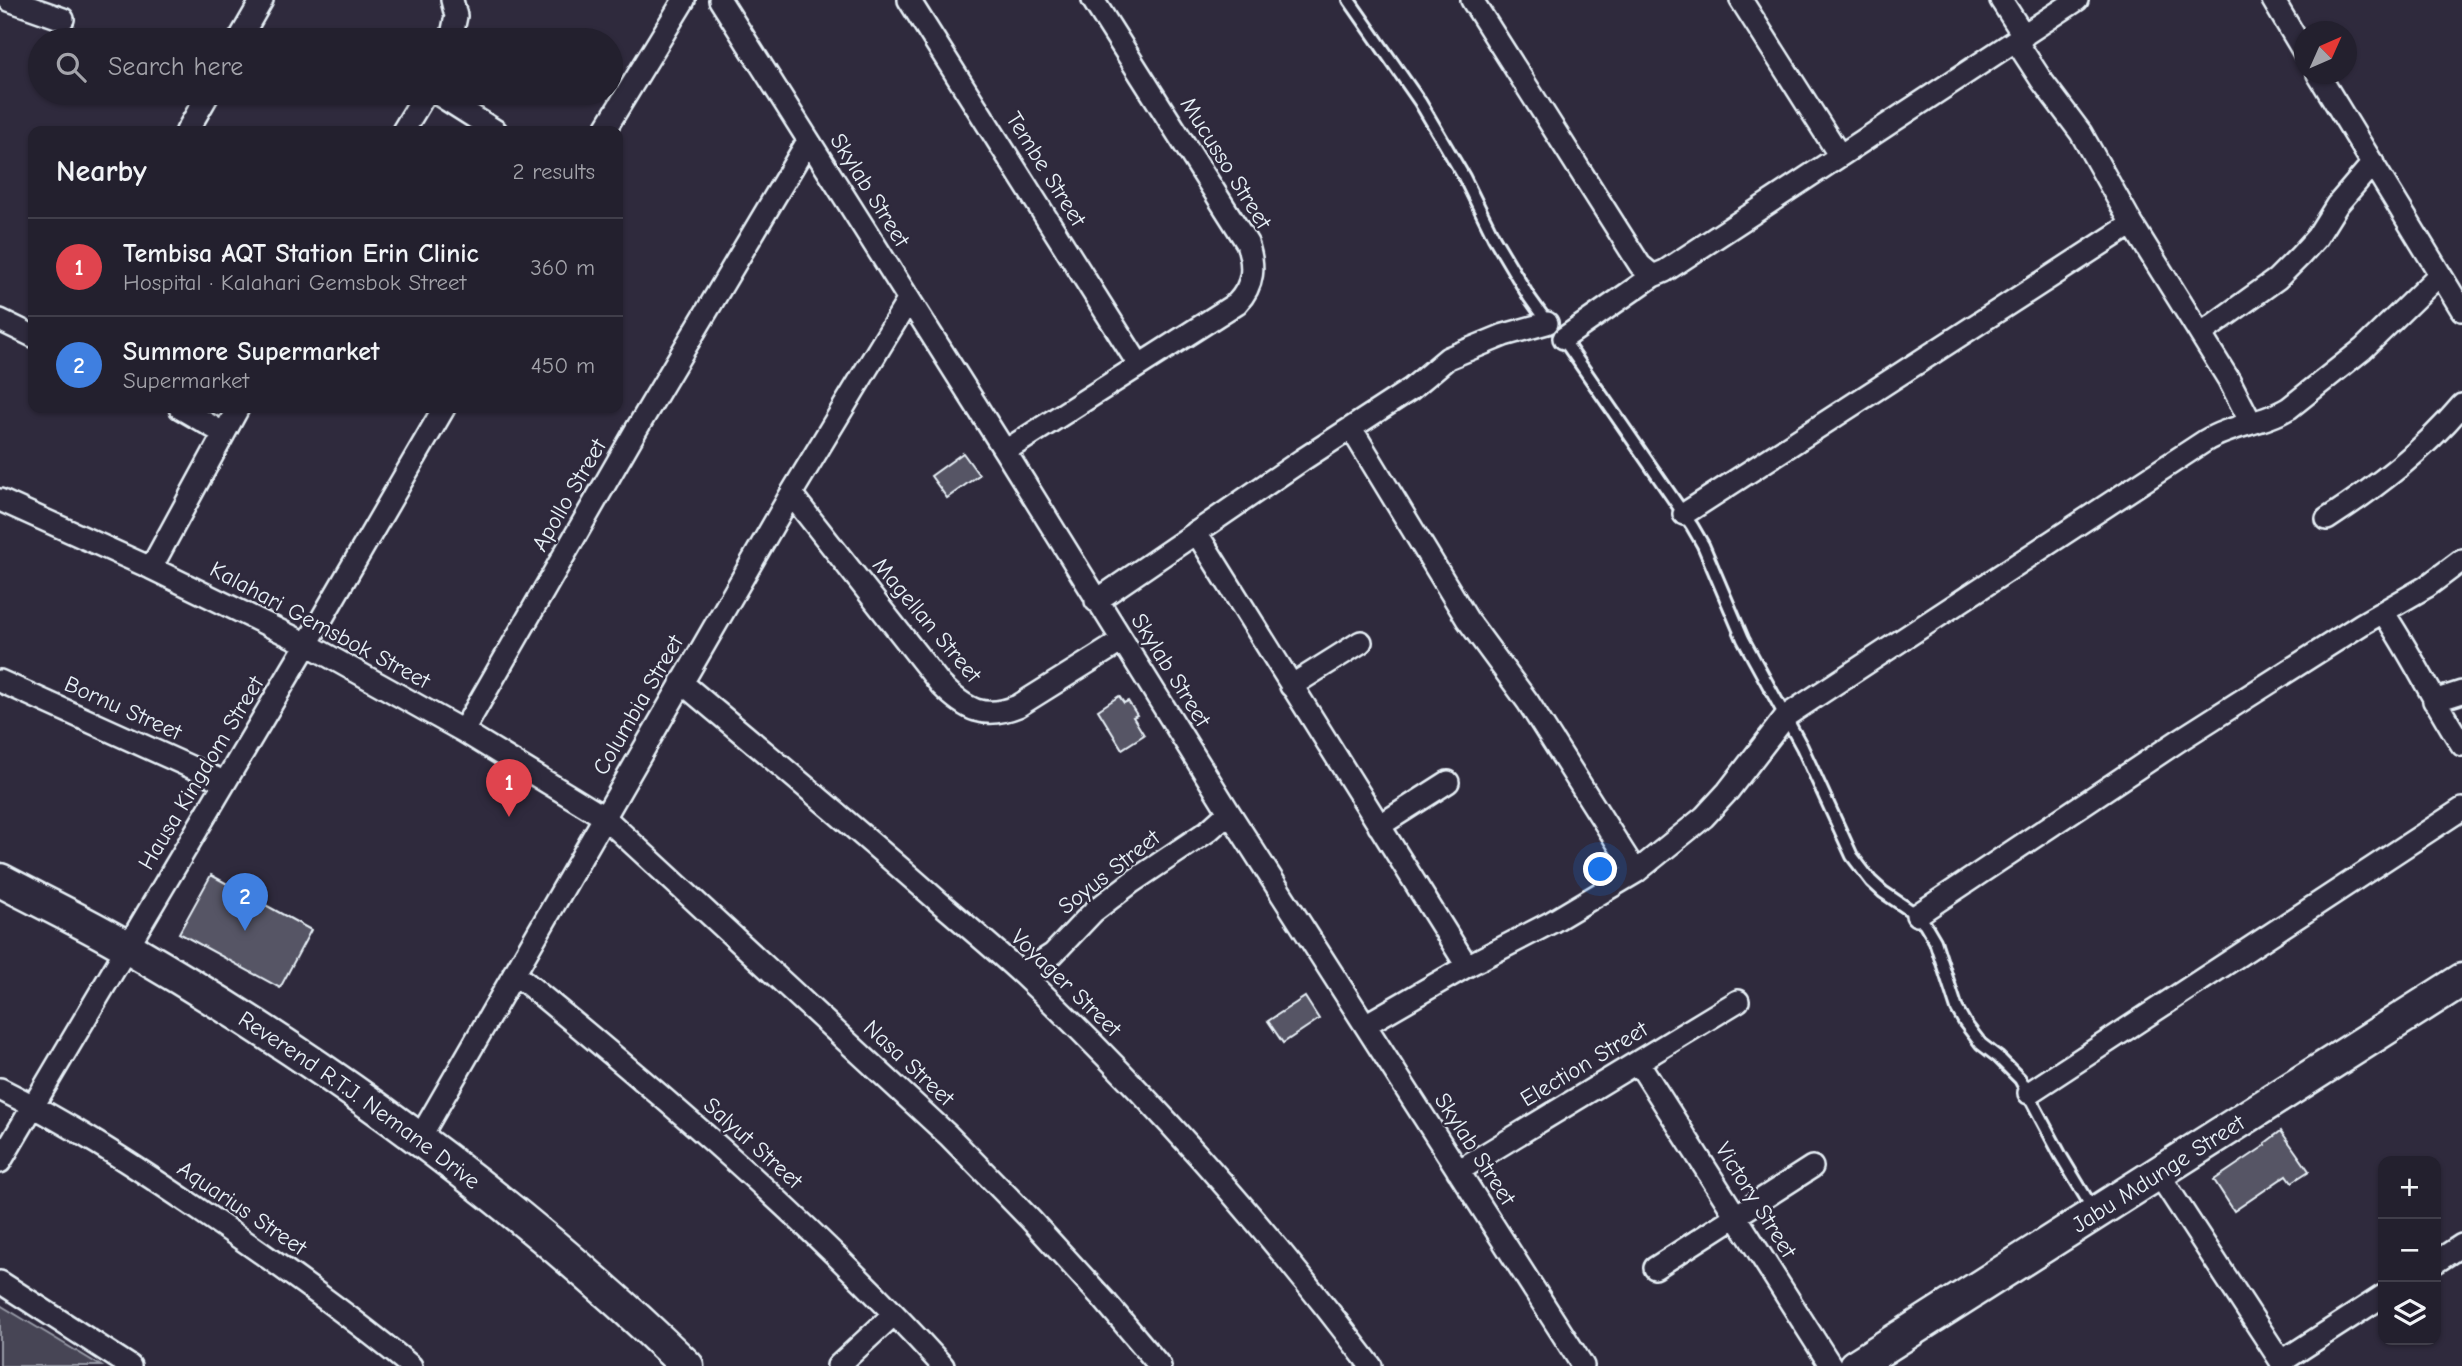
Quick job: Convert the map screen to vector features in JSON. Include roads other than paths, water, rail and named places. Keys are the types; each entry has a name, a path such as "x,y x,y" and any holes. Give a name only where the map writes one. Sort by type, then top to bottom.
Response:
{"street":[{"path":"0,5 2,0"},
{"path":"9,0 63,19"},
{"path":"246,28 262,0"},
{"path":"452,0 456,16 454,28"},
{"path":"623,100 684,0"},
{"name":"Skylab Street","path":"720,0 1229,812 1583,1366"},
{"name":"Tembe Street","path":"909,0 1139,365"},
{"name":"Mucusso Street","path":"1005,451 1237,303 1250,284 1252,258 1247,243 1093,0"},
{"path":"1472,0 1640,265 1653,276"},
{"path":"1741,0 1840,156"},
{"path":"2001,0 2042,81 2074,122 2132,224 2202,333 2251,423"},
{"path":"1564,338 1653,276 1665,271 2077,0"},
{"path":"2273,0 2294,34"},
{"path":"2324,84 2462,310"},
{"path":"190,126 202,105"},
{"path":"406,126 419,105"},
{"path":"455,105 488,126"},
{"path":"607,126 620,105"},
{"name":"Apollo Street","path":"463,731 636,430 808,141"},
{"path":"2202,333 2277,279 2317,237 2337,205 2373,163"},
{"path":"1684,514 2132,224"},
{"path":"1365,1025 1467,966 1542,928 1636,872 1703,817 1728,791 1786,716 2205,441 2219,433 2289,408 2344,365 2440,274"},
{"name":"Columbia Street","path":"419,1139 681,682 909,299"},
{"path":"0,320 28,334"},
{"path":"1096,601 1411,389 1448,358 1504,335 1547,323"},
{"path":"2327,519 2389,477 2462,405"},
{"path":"189,413 223,433"},
{"path":"151,568 235,413"},
{"name":"Hausa Kingdom Street","path":"0,1162 441,413"},
{"path":"1351,428 1467,619 1528,702 1636,872"},
{"name":"Magellan Street","path":"791,494 941,685 956,700 973,710 988,713 1006,711 1018,706 1122,640"},
{"name":"Kalahari Gemsbok Street","path":"0,500 151,568 307,644 463,731 604,817"},
{"path":"1196,533 1467,966"},
{"path":"1917,915 2189,734 2383,611 2426,587 2462,560"},
{"path":"2383,611 2462,745"},
{"path":"1291,686 1361,642"},
{"name":"Bornu Street","path":"0,681 224,782"},
{"name":"Voyager Street","path":"681,682 866,837 1022,974 1123,1076 1235,1198 1328,1309 1371,1366"},
{"path":"2434,701 2462,692"},
{"path":"1379,826 1448,782"},
{"path":"2029,1093 2462,810"},
{"name":"Soyus Street","path":"1022,974 1053,954 1093,912 1208,831 1229,812"},
{"name":"Nasa Street","path":"604,817 948,1135 1030,1219 1160,1366"},
{"name":"Reverend R.T.J. Nemane Drive","path":"0,880 128,948 276,1038 419,1139 571,1260 687,1366"},
{"name":"Salyut Street","path":"514,973 706,1135 844,1262 943,1366"},
{"name":"Jabu Mdunge Street","path":"1855,1366 2462,980"},
{"name":"Election Street","path":"1458,1171 1738,1001"},
{"name":"Victory Street","path":"1639,1062 1831,1366"},
{"name":"Aquarius Street","path":"0,1089 35,1106 142,1172 264,1254 364,1327 411,1366"},
{"path":"1655,1268 1812,1167"},
{"path":"2158,1173 2283,1364 2378,1299"},
{"path":"2441,1259 2462,1245"},
{"path":"0,1282 130,1366"},
{"path":"838,1366 894,1314"}],"lane":[{"path":"1349,0 1420,102 1460,169 1494,238 1547,323 1564,338 1703,545 1743,639 1786,716 1861,871 1883,892 1917,915 1935,941 1954,1001 1965,1023 1981,1044 2021,1079 2061,1156 2095,1213"}],"place":[{"name":"Tembisa AQT Station Erin Clinic","path":"509,817"},
{"name":"Summore Supermarket","path":"245,931"}]}
